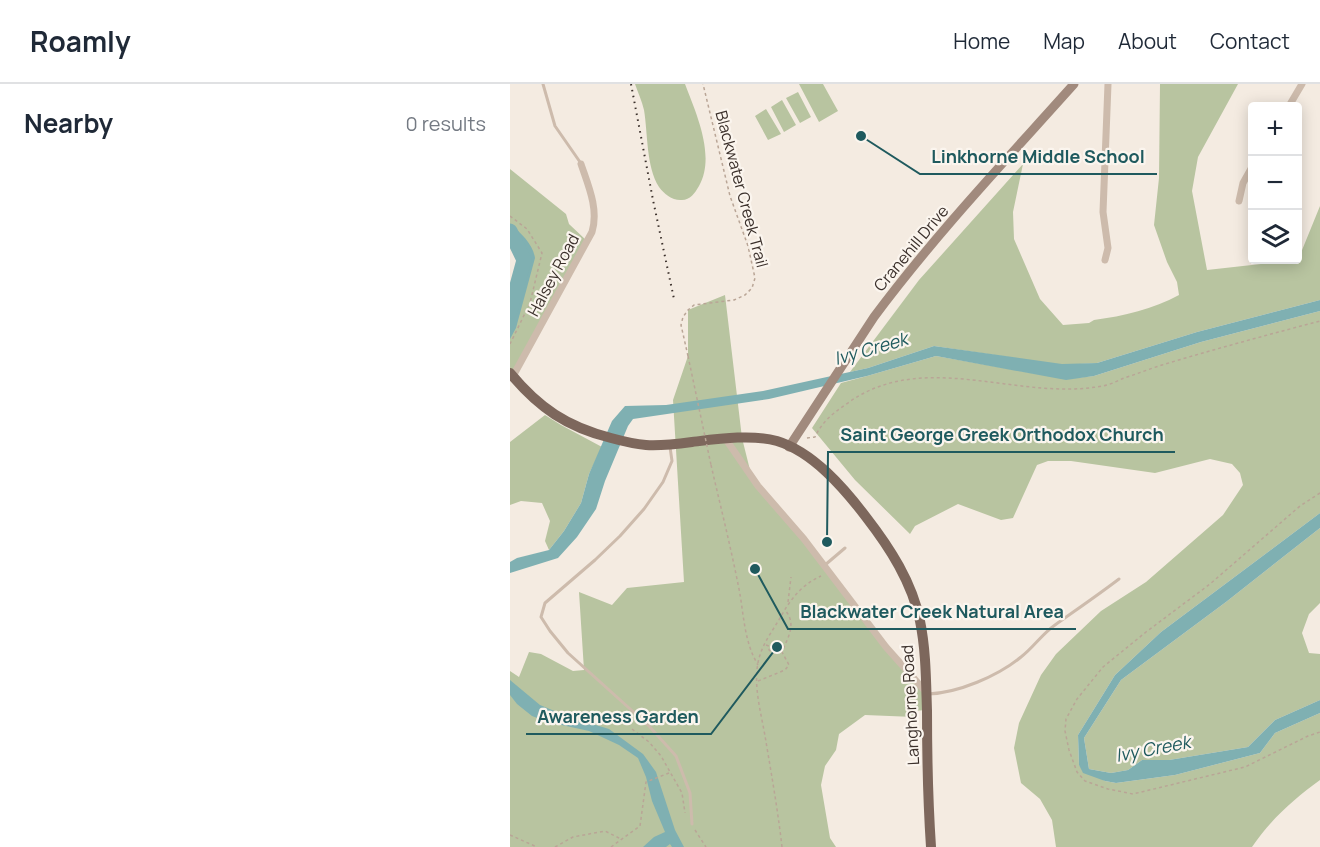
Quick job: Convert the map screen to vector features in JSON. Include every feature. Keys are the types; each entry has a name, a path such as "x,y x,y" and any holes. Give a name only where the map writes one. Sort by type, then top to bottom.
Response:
{"main road":[{"name":"Cranehill Drive","path":"789,447 874,317 904,278 1074,84"},
{"name":"Langhorne Road","path":"511,377 536,401 560,419 594,434 646,445 725,437 777,441 800,452 826,471 846,492 881,536 903,573 920,620 926,693 931,847"}],"street":[{"path":"1105,260 1108,248 1104,212 1108,84"},
{"path":"1291,102 1302,84"},
{"name":"Halsey Road","path":"511,377 595,223 592,199 581,164"},
{"path":"1239,201 1243,183 1248,174"},
{"path":"725,437 758,486 804,539 886,647 926,693"}],"lane":[{"name":"Halsey Road","path":"543,84 555,126 581,164"},
{"path":"670,444 672,461 663,482 644,509 595,560 545,603 541,617 568,653 649,726 676,756 690,793 692,824"},
{"path":"826,569 845,548"},
{"path":"926,693 942,693 967,687 1007,667 1022,657 1052,627 1119,579"}],"path":[{"name":"Blackwater Creek Trail","path":"703,84 730,196 748,246 755,278 752,288 745,295 734,300 694,305 683,316 681,325 739,585 746,636 758,666"},
{"path":"510,216 527,229 542,253 530,303 510,344"},
{"path":"805,439 815,437 825,420 852,399 877,386 915,378 950,377 1037,387 1075,389 1104,386 1146,370 1320,321"},
{"path":"1320,493 1300,506 1210,584 1103,667 1077,699 1066,719 1065,731 1077,772 1085,781 1133,794 1245,767 1320,732"},
{"path":"782,847 758,698 758,666 760,655 788,603 806,584 826,569"},
{"path":"788,603 791,577"},
{"path":"782,652 792,626 785,609"},
{"path":"771,622 776,624"},
{"path":"758,681 785,670 789,665 782,652 777,650 773,653 769,650 769,646 765,645"},
{"path":"610,847 640,826 646,782 670,773 661,756 649,742 632,729"},
{"path":"555,847 573,837 605,831 622,839"},
{"path":"510,836 537,847"}],"green space":[{"path":"635,84 685,84 702,135 706,161 699,186 694,194 685,200 669,196 661,190 655,179 650,160 644,110"},
{"path":"799,84 823,84 838,111 819,122"},
{"path":"1160,84 1238,84 1198,157 1192,191 1207,270 1262,264 1302,264 1302,250 1320,206 1320,300 1197,332 1097,363 1062,365 934,346 850,372 919,280 1023,164 1013,212 1014,239 1040,299 1063,325 1089,323 1138,311 1179,295 1177,282 1154,225 1159,178"},
{"path":"798,92 811,117 800,123 786,98"},
{"path":"782,100 796,125 784,132 771,107"},
{"path":"766,109 781,134 768,140 755,116"},
{"path":"510,169 566,214 569,224 587,241 510,379 510,308 524,260 515,241 510,237"},
{"path":"725,295 742,438 752,478 926,692 926,710 914,711 914,717 865,715 839,734 836,750 825,766 821,785 830,838 836,847 510,847 510,671 519,677 529,652 541,654 573,671 584,670 579,592 612,605 627,588 684,582 673,400 688,356 688,310"},
{"path":"1320,311 1320,513 1161,632 1115,675 1078,735 1079,765 1105,781 1116,783 1175,775 1260,753 1275,733 1320,713 1320,780 1283,810 1252,847 1056,847 1052,820 1040,799 1021,783 1014,748 1019,723 1041,675 1056,654 1101,611 1146,582 1223,515 1243,485 1240,473 1232,464 1210,459 1155,473 1071,461 1048,461 1037,465 1013,518 1001,520 958,504 915,526 910,534 855,480 812,428 841,383 936,356 1066,379 1094,376 1201,342"},
{"path":"545,415 602,447 589,474 581,503 549,550 545,541 550,521 542,503 521,501 510,505 510,442"},
{"path":"1320,528 1320,603 1309,614 1302,633 1309,653 1320,654 1320,700 1275,720 1248,747 1169,760 1142,760 1128,770 1111,773 1089,769 1084,738 1121,680"}],"water":[{"path":"510,224 529,243 535,258 516,328 510,339 510,311 516,300 526,257 519,244 510,237"},
{"path":"1320,300 1320,311 1201,342 1094,376 1066,380 936,356 867,376 769,399 633,419 605,481 596,509 577,537 558,558 510,573 510,562 549,550 564,531 581,503 589,474 612,421 625,406 666,405 763,391 868,368 934,346 1062,364 1097,363 1197,332"},
{"path":"1320,513 1320,528 1121,680 1084,738 1089,769 1111,773 1128,770 1142,760 1169,760 1248,747 1275,720 1320,700 1320,713 1275,733 1260,753 1175,775 1116,783 1083,773 1079,765 1078,735 1115,675 1161,632"},
{"path":"510,680 540,705 569,717 609,729 643,754 656,772 675,830 684,847 672,847 670,844 666,847 643,847 654,837 665,832 638,758 619,745 589,731 532,716 510,695"}],"waterway":[{"path":"510,231 524,260 510,311"}],"railway":[{"path":"631,84 674,299"}],"place":[{"name":"Linkhorne Middle School","path":"861,136"},
{"name":"Saint George Greek Orthodox Church","path":"827,542"},
{"name":"Blackwater Creek Natural Area","path":"755,569"},
{"name":"Awareness Garden","path":"777,647"}],"water label":[{"name":"Ivy Creek","path":"871,349"},
{"name":"Ivy Creek","path":"1153,749"}]}
